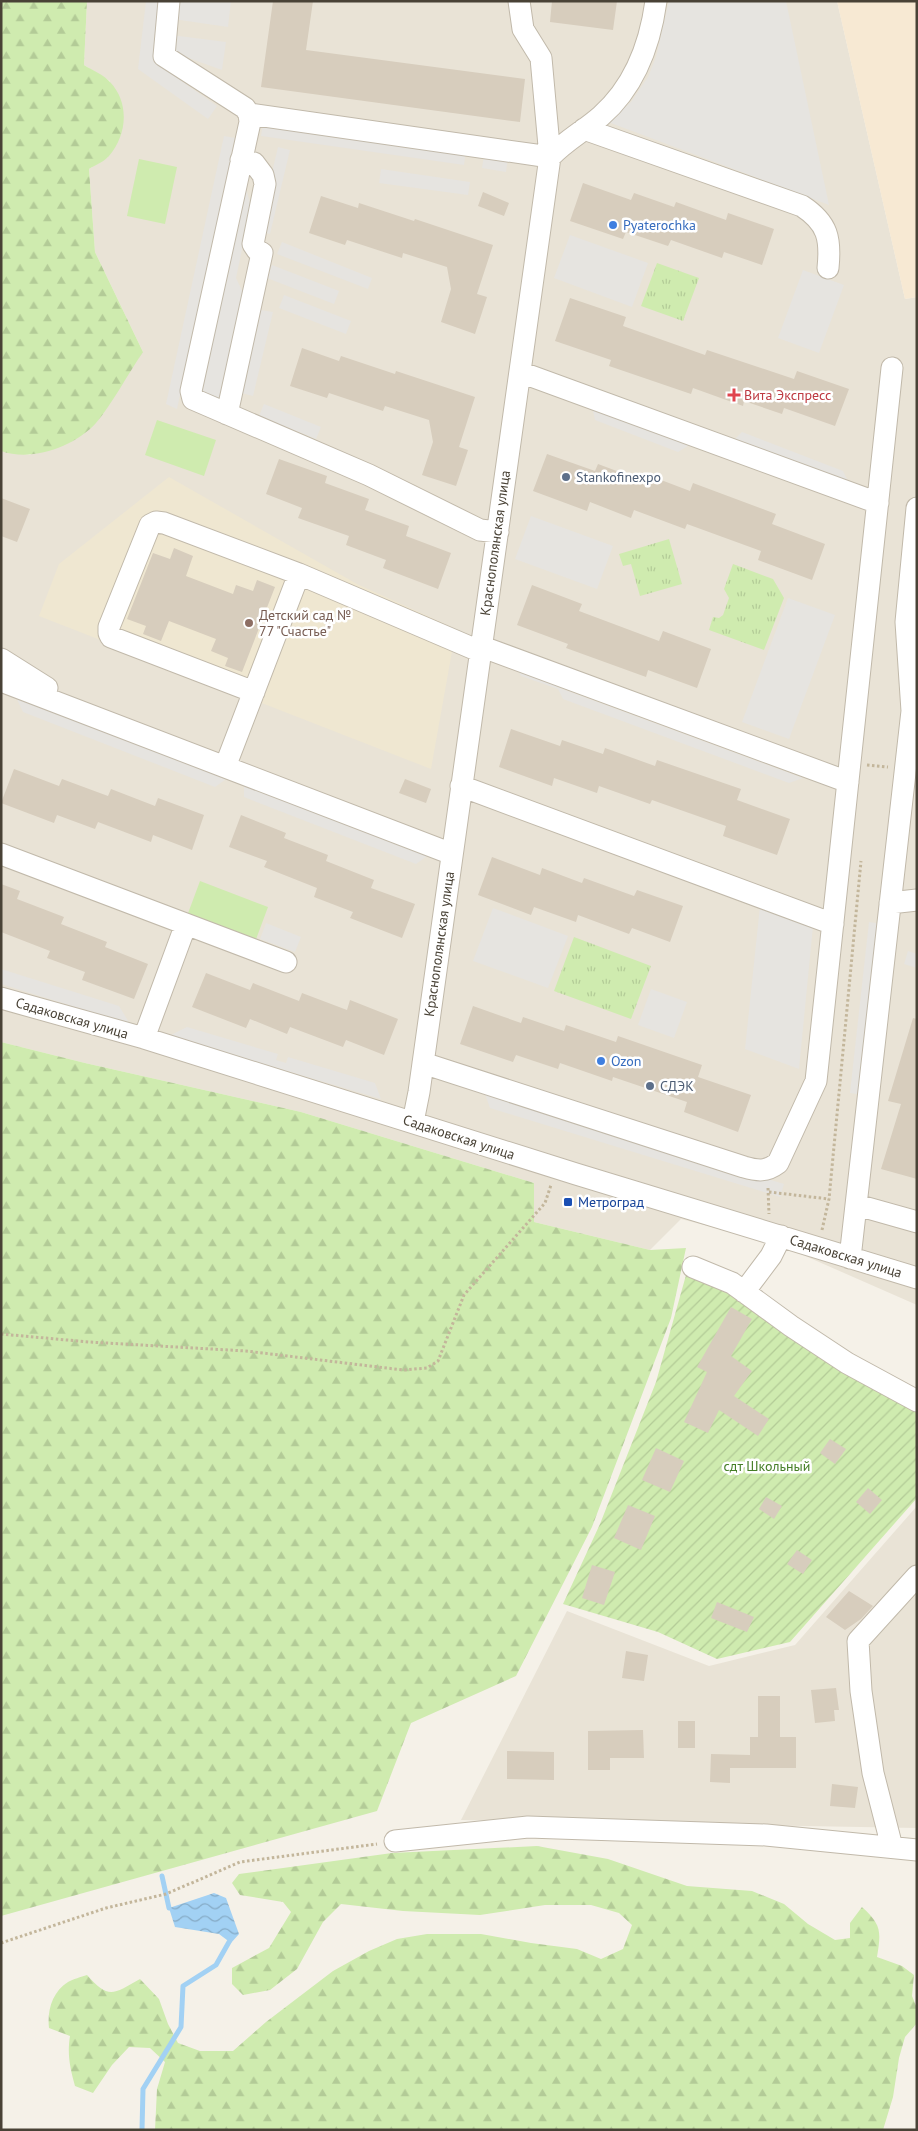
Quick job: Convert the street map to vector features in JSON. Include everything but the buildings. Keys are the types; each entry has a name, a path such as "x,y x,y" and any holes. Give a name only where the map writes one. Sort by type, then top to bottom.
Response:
{"street":[{"path":"169,1 164,56 245,108 250,122 191,391 193,399 369,475 480,530 498,532"},
{"name":"Краснополянская улица","path":"413,1122 423,1063 550,157 541,58 523,29 519,1"},
{"path":"248,114 550,157 572,136 584,129 615,101 635,73 652,29 656,1"},
{"path":"584,129 802,206 814,214 823,225 830,246 828,268"},
{"path":"227,414 262,253 256,250 253,244 265,184 263,174 254,163 241,160"},
{"path":"423,1063 744,1167 763,1171 770,1169 778,1163 816,1080 892,368"},
{"path":"520,372 878,503"},
{"path":"850,1258 890,903 914,711 911,622 917,508"},
{"path":"254,692 111,637 109,627 146,532 156,522 164,523 299,574 480,649 849,773"},
{"path":"225,767 299,574"},
{"path":"1,659 98,719"},
{"path":"1,681 452,854"},
{"path":"461,786 833,924"},
{"path":"1,854 286,962"},
{"path":"890,903 917,900"},
{"path":"144,1038 186,924"},
{"name":"Садаковская улица","path":"1,998 144,1038 917,1278"},
{"path":"857,1205 917,1222"},
{"path":"744,1292 771,1256 781,1236"},
{"path":"693,1267 732,1283 791,1326 846,1362 917,1402"},
{"path":"892,1847 873,1773 861,1691 858,1641 917,1576"},
{"path":"395,1842 528,1827 766,1835 917,1850"}],"path":[{"path":"849,773 906,769"},
{"path":"818,1248 829,1199 861,854"},
{"path":"1,1334 89,1342 246,1351 403,1370 427,1368 438,1361 464,1296 545,1203 558,1168"},
{"path":"769,1192 829,1199"},
{"path":"1,1943 106,1908 166,1894 240,1862 395,1842"}],"shaded area":[{"path":"87,1 837,1 905,299 917,297 917,1305 778,1244 681,1219 650,1250 534,1222 534,1183 301,1112 1,1042 1,451 30,455 143,352 95,252 89,169 108,157 110,81 84,65"},
{"path":"146,1 160,1 153,61 217,106 208,119 138,69"},
{"path":"175,1 231,1 228,27 173,19"},
{"path":"669,1 786,1 829,205 608,122 631,102 648,77 656,57"},
{"path":"837,1 917,1 917,297 905,299"},
{"path":"171,35 226,42 222,70 169,51"},
{"path":"263,123 466,151 464,165 261,136"},
{"path":"224,136 235,138 177,409 166,404"},
{"path":"278,147 290,150 270,234 258,231"},
{"path":"484,155 508,158 506,172 482,168"},
{"path":"381,169 470,182 468,195 379,183"},
{"path":"243,177 251,207 236,278 244,295 220,405 197,390"},
{"path":"570,235 648,263 632,307 554,278"},
{"path":"282,242 372,278 368,289 277,254"},
{"path":"272,265 339,291 334,304 267,278"},
{"path":"803,270 844,285 819,353 778,338"},
{"path":"284,295 351,321 346,334 279,308"},
{"path":"261,310 273,312 253,396 241,393"},
{"path":"264,404 321,427 316,439 259,416"},
{"path":"592,406 691,444 678,452 595,420"},
{"path":"742,432 843,471 852,489 732,442"},
{"name":"Детский сад № 77 \"Счастье\"","path":"169,477 357,584 456,629 431,769 39,616 59,564"},
{"path":"531,516 613,546 597,589 515,559"},
{"path":"788,598 835,615 789,739 742,722"},
{"path":"514,663 551,677 557,687 803,778 789,783 563,699 558,689 521,676"},
{"path":"14,693 229,777 215,787 23,712"},
{"path":"244,782 430,854 416,864 244,797"},
{"path":"760,906 813,926 799,1069 745,1049"},
{"path":"493,908 568,936 548,988 473,961"},
{"path":"869,922 882,924 863,1095 850,1093"},
{"path":"266,923 301,937 295,952 260,939"},
{"path":"908,951 917,954 917,968 904,964"},
{"path":"1,969 119,1006 130,1024 1,984"},
{"path":"651,989 687,1002 674,1038 638,1025"},
{"path":"187,1027 278,1054 276,1060 286,1063 288,1057 375,1083 381,1099 169,1036"},
{"path":"484,1091 784,1184 780,1197 490,1108"},
{"path":"917,1506 917,1828 461,1820 567,1611 709,1666 795,1645"}],"green space":[{"path":"1,1 87,1 84,65 105,77 116,90 121,99 124,119 120,139 115,148 107,158 89,169 95,252 143,352 108,407 87,432 52,450 26,455 1,451"},
{"path":"139,159 177,167 165,224 127,216"},
{"path":"657,263 699,278 683,321 641,306"},
{"path":"157,420 216,440 204,476 145,455"},
{"path":"669,539 682,584 640,596 631,564 623,566 619,554"},
{"path":"733,564 773,579 784,598 764,650 709,630 713,617 719,618 723,615 729,598 724,589"},
{"path":"200,881 268,907 255,942 187,916"},
{"path":"574,937 651,966 631,1019 554,991"},
{"path":"1,1042 301,1112 534,1183 534,1222 650,1250 686,1248 671,1318 592,1527 516,1676 411,1723 377,1811 1,1916"},
{"name":"сдт Школьный","path":"688,1268 917,1395 917,1498 790,1642 717,1659 658,1632 563,1604 600,1524 656,1382"},
{"path":"537,1846 608,1859 687,1886 752,1891 784,1904 808,1924 835,1940 850,1938 850,1923 862,1907 877,1924 879,1941 877,1957 902,1966 914,1975 912,1996 917,2008 917,2023 905,2037 899,2058 893,2097 883,2130 155,2130 157,2089 165,2062 150,2048 129,2047 112,2065 93,2093 75,2086 70,2061 70,2036 49,2028 49,2015 54,1996 70,1981 87,1975 101,1988 112,1992 140,1979 159,1999 168,2024 178,2043 200,2051 233,2051 266,2022 333,1971 369,1951 397,1939 427,1934 481,1934 577,1949 601,1959 623,1949 632,1925 619,1913 591,1905 545,1905 480,1915 403,1911 341,1904 323,1922 297,1969 270,1990 243,1995 232,1984 232,1968 269,1948 291,1912 283,1902 240,1895 232,1883 239,1874 392,1853"}],"water":[{"path":"214,1893 226,1898 239,1934 231,1943 219,1934 175,1927 169,1908"}],"waterway":[{"path":"162,1876 169,1908"},
{"path":"142,2130 143,2089 181,2027 183,1986 216,1965 229,1942"}],"place":[{"name":"Pyaterochka","path":"613,225"},
{"name":"Вита Экспресс","path":"734,395"},
{"name":"Stankofinexpo","path":"566,477"},
{"name":"Детский сад № 77 \"Счастье\"","path":"249,623"},
{"name":"Ozon","path":"601,1061"},
{"name":"СДЭК","path":"650,1086"},
{"name":"Метроград","path":"568,1202"}]}
